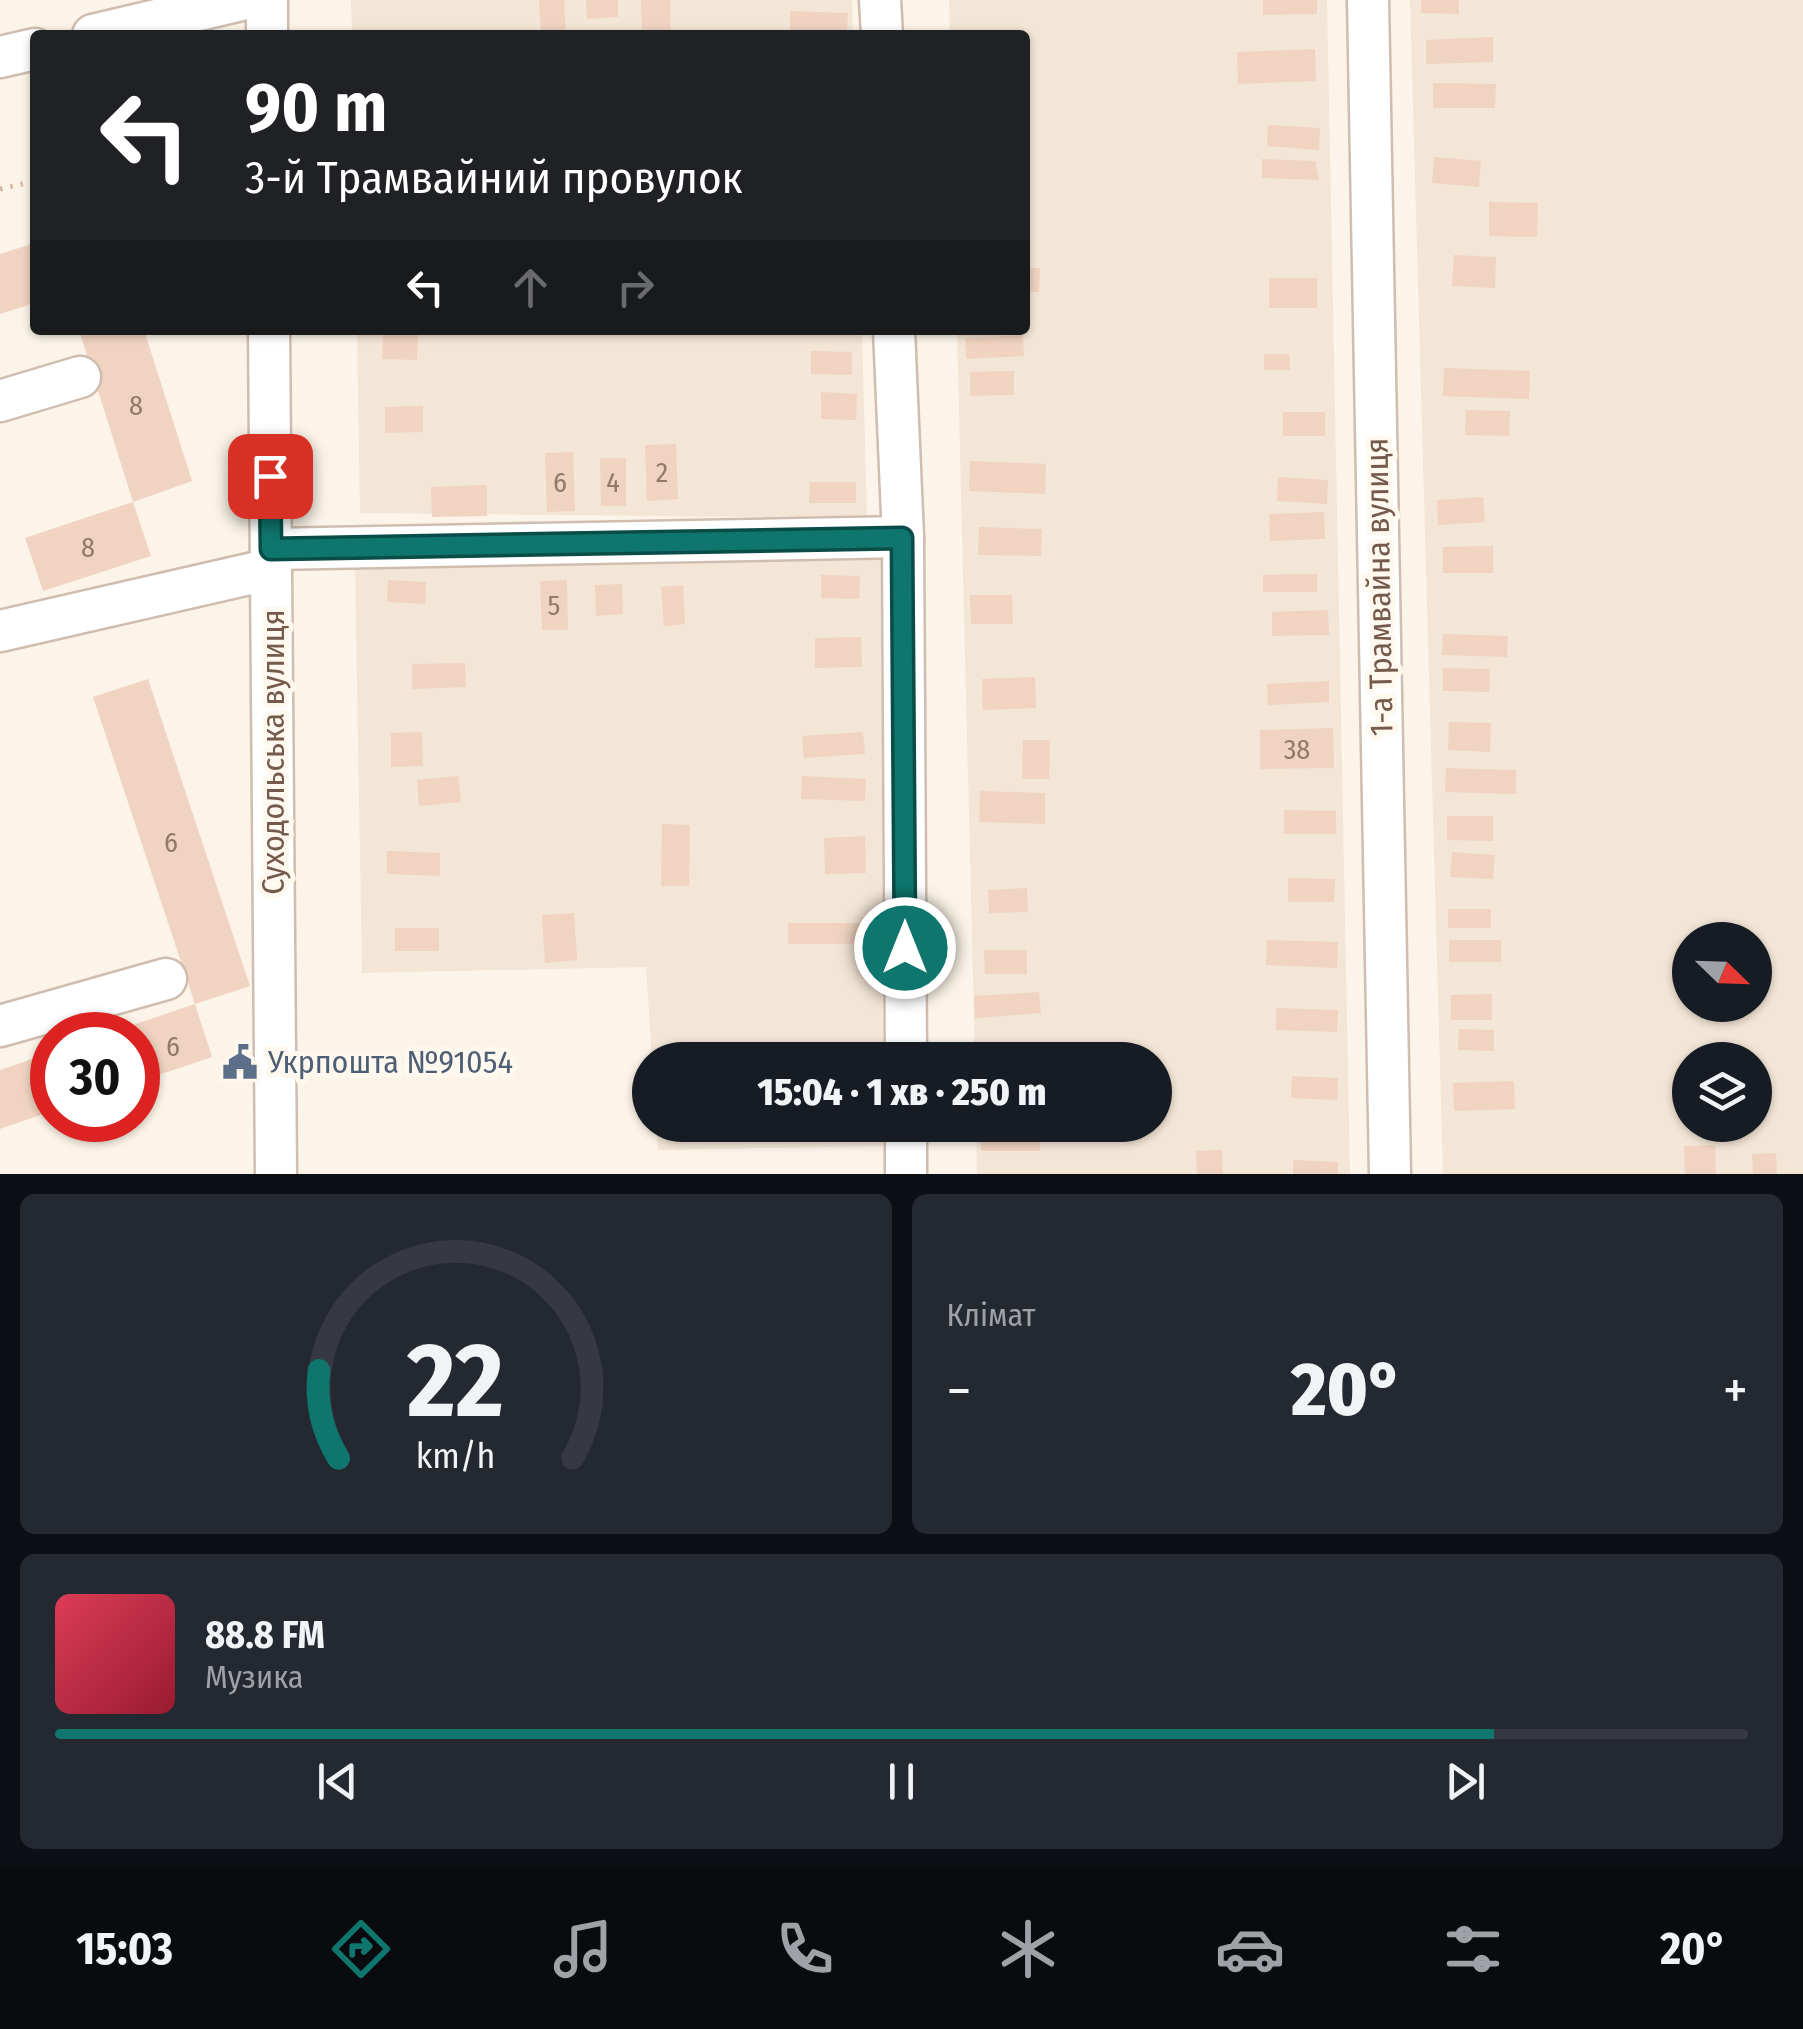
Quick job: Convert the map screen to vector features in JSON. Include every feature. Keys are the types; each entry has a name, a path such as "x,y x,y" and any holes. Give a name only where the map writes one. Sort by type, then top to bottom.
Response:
{"street":[{"path":"114,30 241,0"},
{"path":"266,0 267,30"},
{"path":"880,0 882,30"},
{"name":"1-а Трамвайна вулиця","path":"1368,0 1390,1174"},
{"path":"0,57 30,50"},
{"name":"Суходольська вулиця","path":"269,335 276,1174"},
{"path":"894,335 902,538 906,1042"},
{"path":"0,401 80,376"},
{"path":"0,630 271,559 902,538"},
{"path":"0,1026 166,979"},
{"path":"906,1142 906,1174"}],"path":[{"path":"0,189 30,182"}],"shaded area":[{"path":"351,0 852,0 853,30 352,30"},
{"path":"949,0 1327,0 1350,1174 977,1174 976,1142 1172,1142 1172,1042 975,1042 957,335 1030,335 1030,30 950,30"},
{"path":"1410,0 1803,0 1803,1174 1443,1174"},
{"path":"357,335 862,335 867,518 360,513"},
{"path":"881,560 883,1042 651,1042 646,967 362,973 355,565"},
{"path":"657,1142 883,1142 883,1146 658,1150"}],"building":[{"path":"539,0 564,0 566,30 541,30"},
{"path":"586,0 618,0 618,17 587,19"},
{"path":"641,0 670,0 671,30 642,30"},
{"path":"1263,0 1317,0 1317,14 1263,15"},
{"path":"1421,0 1459,0 1459,14 1421,13"},
{"path":"790,11 848,13 847,30 790,30"},
{"path":"1493,37 1493,62 1426,64 1426,40"},
{"path":"1315,49 1316,81 1238,84 1237,52"},
{"path":"1433,83 1496,84 1495,108 1433,108"},
{"path":"1268,125 1320,128 1319,150 1267,146"},
{"path":"1434,157 1481,161 1479,187 1432,183"},
{"path":"1262,159 1315,161 1319,180 1262,178"},
{"path":"1489,202 1538,203 1537,237 1489,236"},
{"path":"30,245 30,305 0,314 0,254"},
{"path":"1454,255 1496,257 1495,288 1452,286"},
{"path":"1030,268 1040,268 1039,292 1030,292"},
{"path":"1269,278 1317,278 1317,308 1269,308"},
{"path":"81,335 146,335 192,481 133,502"},
{"path":"383,335 418,335 417,360 382,359"},
{"path":"1023,335 1024,356 966,359 965,338"},
{"path":"811,351 852,352 852,375 811,374"},
{"path":"1264,354 1289,354 1290,370 1264,370"},
{"path":"1444,368 1530,371 1529,399 1443,396"},
{"path":"1014,371 1014,395 970,396 970,372"},
{"path":"821,392 857,394 856,420 821,419"},
{"path":"423,406 423,432 385,433 385,407"},
{"path":"1466,410 1510,411 1509,436 1465,435"},
{"path":"1283,412 1325,412 1325,436 1283,436"},
{"path":"676,444 678,499 647,501 645,445"},
{"path":"573,452 575,511 547,512 545,453"},
{"path":"600,458 626,458 626,506 601,506"},
{"path":"970,461 1046,464 1045,494 969,491"},
{"path":"1278,477 1328,480 1327,504 1277,501"},
{"path":"810,482 856,482 856,503 809,503"},
{"path":"487,485 487,516 432,517 431,487"},
{"path":"1483,497 1485,522 1438,525 1437,500"},
{"path":"133,502 151,556 43,591 25,538"},
{"path":"1324,512 1325,539 1270,541 1269,514"},
{"path":"979,527 1042,529 1041,556 978,555"},
{"path":"1493,546 1493,573 1443,573 1443,547"},
{"path":"1317,574 1317,592 1263,592 1263,575"},
{"path":"821,575 860,576 859,599 821,598"},
{"path":"388,580 426,582 425,604 387,602"},
{"path":"567,580 568,630 542,630 540,581"},
{"path":"622,584 623,614 596,616 595,585"},
{"path":"683,585 685,624 664,626 661,587"},
{"path":"970,595 1012,595 1013,624 971,624"},
{"path":"1328,610 1329,635 1272,636 1272,612"},
{"path":"1443,634 1508,636 1507,657 1442,655"},
{"path":"861,637 862,667 815,668 815,638"},
{"path":"465,663 466,687 412,689 412,664"},
{"path":"1443,668 1490,669 1489,692 1443,691"},
{"path":"1035,677 1036,708 983,710 982,679"},
{"path":"148,679 250,986 195,1004 93,697"},
{"path":"1329,681 1329,702 1268,705 1267,684"},
{"path":"1449,722 1491,723 1490,752 1448,750"},
{"path":"1333,728 1334,768 1260,769 1260,730"},
{"path":"422,732 423,766 391,767 391,733"},
{"path":"863,732 865,754 804,758 802,736"},
{"path":"1023,740 1050,740 1049,779 1022,779"},
{"path":"1446,768 1516,770 1516,794 1445,792"},
{"path":"458,776 461,802 419,806 417,780"},
{"path":"802,776 866,779 865,801 801,799"},
{"path":"980,791 1045,793 1045,824 979,822"},
{"path":"1284,810 1336,811 1336,834 1284,834"},
{"path":"1447,816 1493,816 1493,841 1447,840"},
{"path":"662,824 690,825 689,886 661,886"},
{"path":"865,836 866,873 825,874 824,838"},
{"path":"387,851 440,853 440,876 387,874"},
{"path":"1452,852 1495,855 1493,879 1450,877"},
{"path":"1288,878 1335,879 1334,902 1288,902"},
{"path":"1027,888 1028,912 989,913 988,890"},
{"path":"1448,909 1491,909 1491,928 1448,928"},
{"path":"574,913 577,960 545,963 542,915"},
{"path":"788,923 864,923 864,944 788,944"},
{"path":"395,928 439,928 439,951 395,951"},
{"path":"1267,940 1338,942 1337,968 1266,965"},
{"path":"1449,940 1501,940 1501,962 1449,962"},
{"path":"984,950 1027,950 1027,974 985,974"},
{"path":"1039,992 1041,1013 975,1018 974,996"},
{"path":"1492,994 1492,1020 1451,1020 1451,995"},
{"path":"195,1004 212,1057 160,1075 160,1016"},
{"path":"1276,1008 1338,1010 1337,1032 1276,1030"},
{"path":"1459,1029 1494,1030 1494,1051 1458,1050"},
{"path":"30,1060 30,1119 0,1129 0,1070"},
{"path":"1292,1076 1338,1078 1337,1100 1291,1098"},
{"path":"1514,1081 1515,1109 1454,1111 1453,1083"},
{"path":"981,1142 1040,1142 1040,1151 981,1151"},
{"path":"1715,1145 1716,1174 1685,1174 1684,1146"},
{"path":"1222,1150 1223,1174 1197,1174 1196,1151"},
{"path":"1776,1153 1777,1174 1753,1174 1752,1154"},
{"path":"1293,1160 1338,1162 1338,1174 1293,1174"}],"place":[{"name":"Укрпошта №91054","path":"240,1062"}],"route":[{"path":"270,476 271,549 902,538 905,948"}]}
